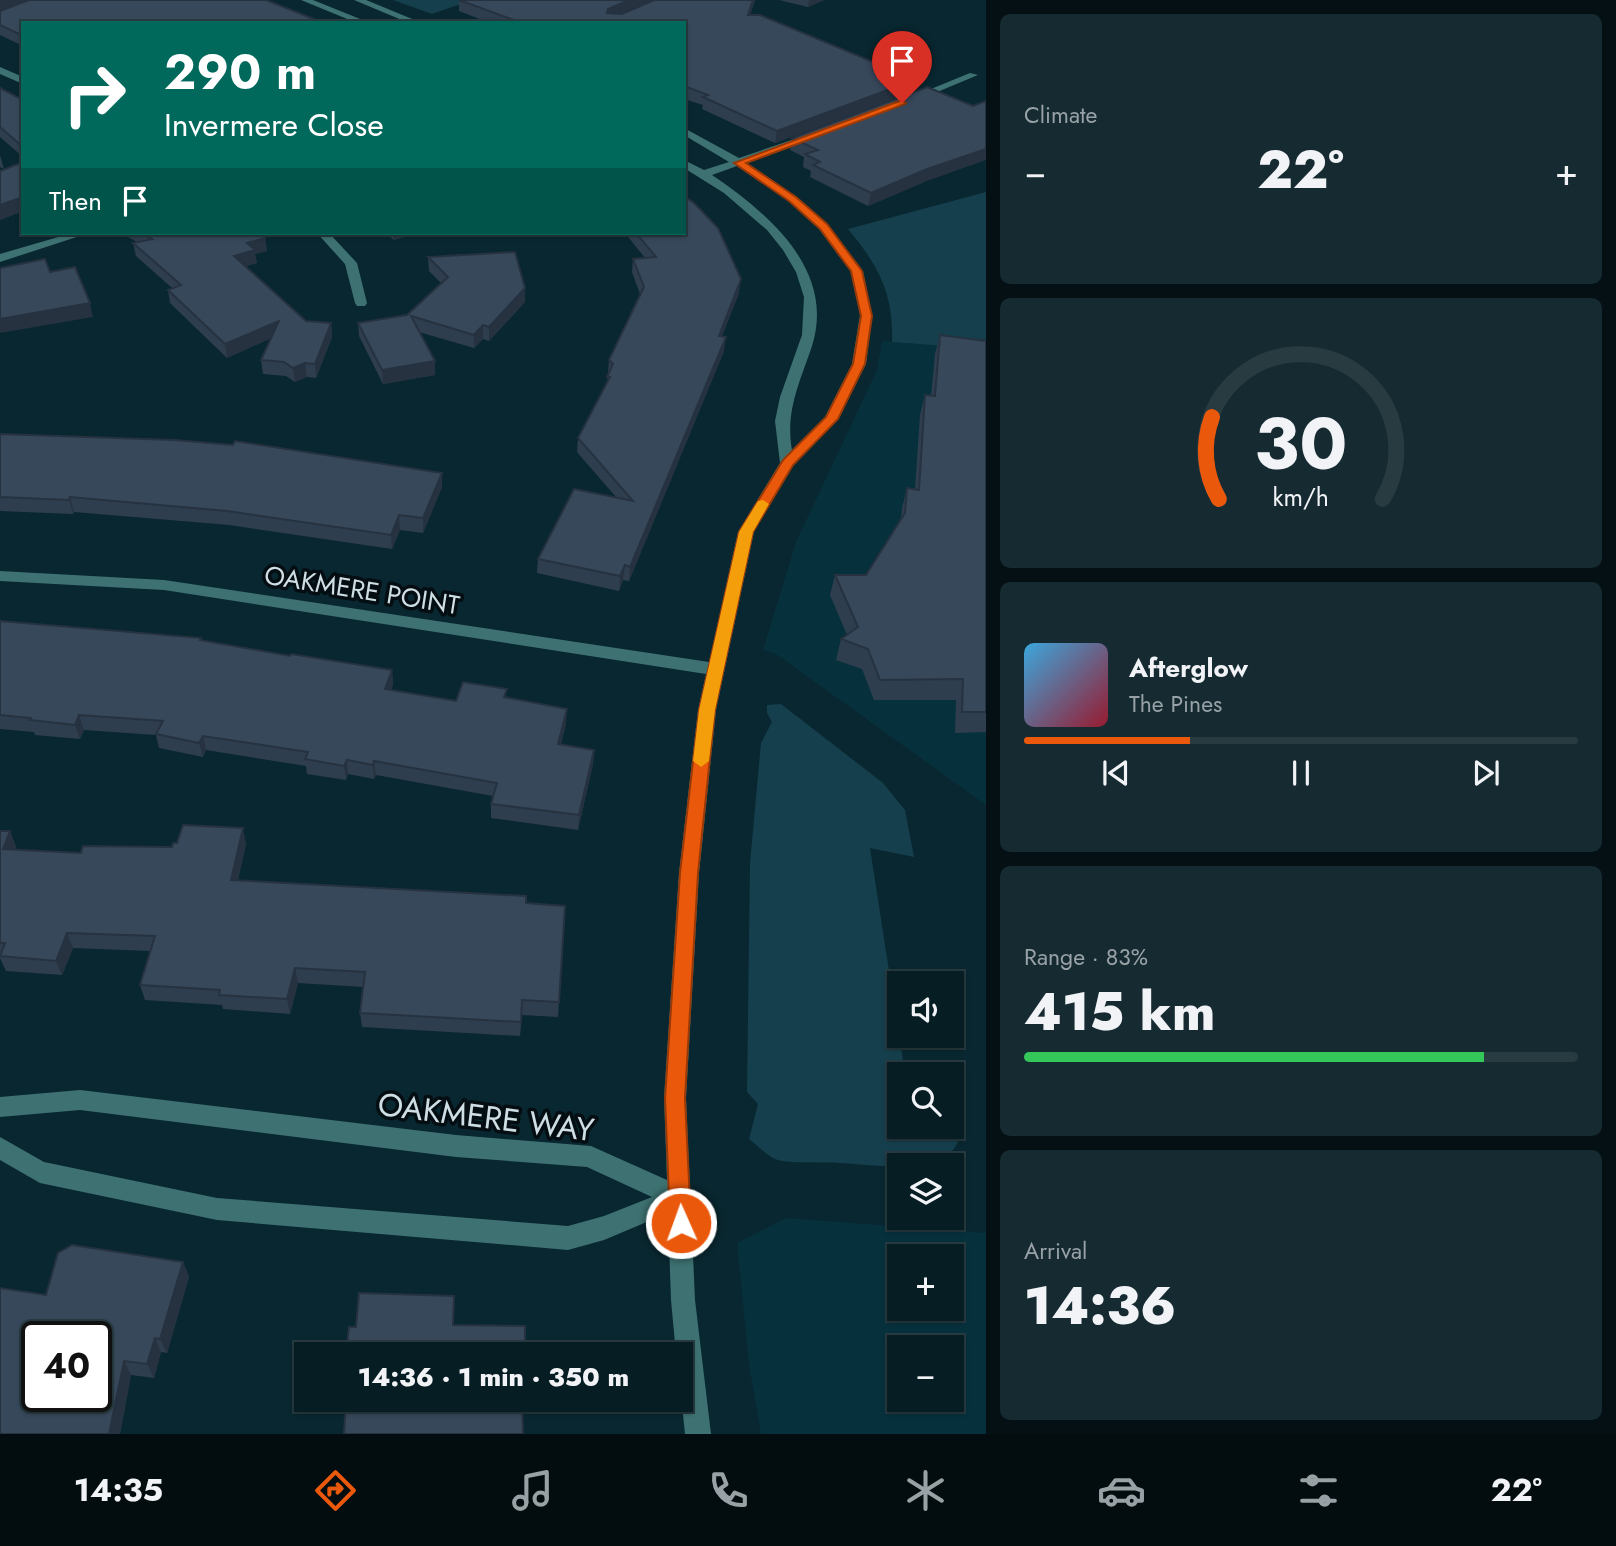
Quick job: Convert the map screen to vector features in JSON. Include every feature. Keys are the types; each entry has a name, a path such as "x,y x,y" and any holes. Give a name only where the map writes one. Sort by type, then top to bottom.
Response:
{"street":[{"path":"305,0 361,21"},
{"path":"358,0 413,21"},
{"path":"0,70 21,80"},
{"path":"897,104 973,75"},
{"path":"686,132 793,199 823,227 857,271 866,316 859,364 831,419 787,463 746,532 707,710 689,873 675,1098 682,1300 698,1434"},
{"path":"704,174 822,133"},
{"path":"686,164 757,213 782,239 801,272 810,298 811,323 782,420 787,463"},
{"path":"0,258 76,235"},
{"path":"325,235 351,263 361,303"},
{"name":"OAKMERE POINT","path":"0,576 164,584 715,669"},
{"name":"OAKMERE WAY","path":"0,1107 80,1100 456,1146 591,1157 605,1166 680,1197"},
{"path":"0,1148 40,1172 217,1209 568,1238 604,1228 680,1197"}],"shaded area":[{"path":"393,0 472,0 432,14"},
{"path":"986,192 986,349 892,342 890,309 882,281 868,255 848,229"},
{"path":"882,341 986,349 986,805 776,654 763,650 796,542 877,370"},
{"path":"781,704 883,783 905,810 914,857 870,848 889,971 887,1048 901,1048 903,1062 887,1062 887,1139 958,1139 949,1153 887,1153 887,1166 787,1162 772,1157 749,1139 758,1104 747,1092 750,863 761,743 772,722 767,713 767,705"},
{"path":"786,1218 887,1226 887,1230 986,1233 986,1434 761,1434 749,1365 737,1243"}],"building":[{"path":"29,0 266,0 319,21 21,21 21,35 0,25 0,11"},
{"path":"459,0 629,0 608,9 607,13 622,14 654,0 753,0 748,15 760,15 883,66 879,67 912,81 777,131 703,97 708,95 686,87 686,21 517,21"},
{"path":"927,87 973,106 986,101 986,149 927,169 871,193 813,165 820,162 805,154 818,150 792,138"},
{"path":"0,88 21,99 21,145 0,127"},
{"path":"21,163 21,198 0,205 0,171"},
{"path":"686,197 718,228 741,279 719,336 726,337 630,567 625,565 620,576 538,559 574,489 633,501 578,438 610,377 607,377 613,364 609,360 644,287 633,259 656,257 638,235 686,235"},
{"path":"145,235 261,235 265,238 247,243 255,250 234,256 306,321 331,323 315,364 305,363 293,368 284,362 261,360 279,321 225,344 168,290 181,285 133,243 152,239"},
{"path":"515,252 525,288 489,327 483,325 474,335 411,316 435,361 382,370 358,323 407,315 448,277 428,257"},
{"path":"45,259 50,272 75,267 90,303 0,319 0,268"},
{"path":"940,335 986,341 986,712 962,712 963,679 880,680 868,649 841,639 858,627 835,575 866,575 905,513 907,488 919,490 925,395 935,396"},
{"path":"0,434 175,440 233,445 235,441 442,473 423,518 399,515 391,535 227,511 70,497 69,500 0,497"},
{"path":"0,621 201,638 200,640 290,656 291,654 392,670 385,689 456,701 463,682 507,689 504,697 567,709 558,744 594,750 579,815 491,804 497,783 374,761 373,765 347,760 344,766 305,759 308,752 203,736 199,743 156,734 163,721 79,715 75,725 0,715"},
{"path":"183,825 243,828 231,880 526,896 526,903 565,906 559,1002 522,1000 521,1022 360,1013 365,972 295,968 287,999 219,995 220,990 140,985 155,936 67,933 56,961 0,956 5,943 0,943 0,831 10,831 3,849 81,853 83,846 172,847 173,843 177,843"},
{"path":"72,1245 183,1262 160,1339 155,1338 147,1364 124,1361 109,1434 0,1434 0,1288 46,1295 58,1253"},
{"path":"359,1293 454,1296 453,1325 525,1326 525,1342 347,1342 349,1327 356,1327"},
{"path":"345,1412 522,1412 523,1434 344,1434"}],"slow traffic":[{"path":"701,761 707,710 746,532 763,504"}],"route":[{"path":"681,1223 675,1098 689,873 707,710 746,532 787,463 831,419 859,364 866,316 857,271 843,251 823,227 793,199 739,163 902,103"}]}
